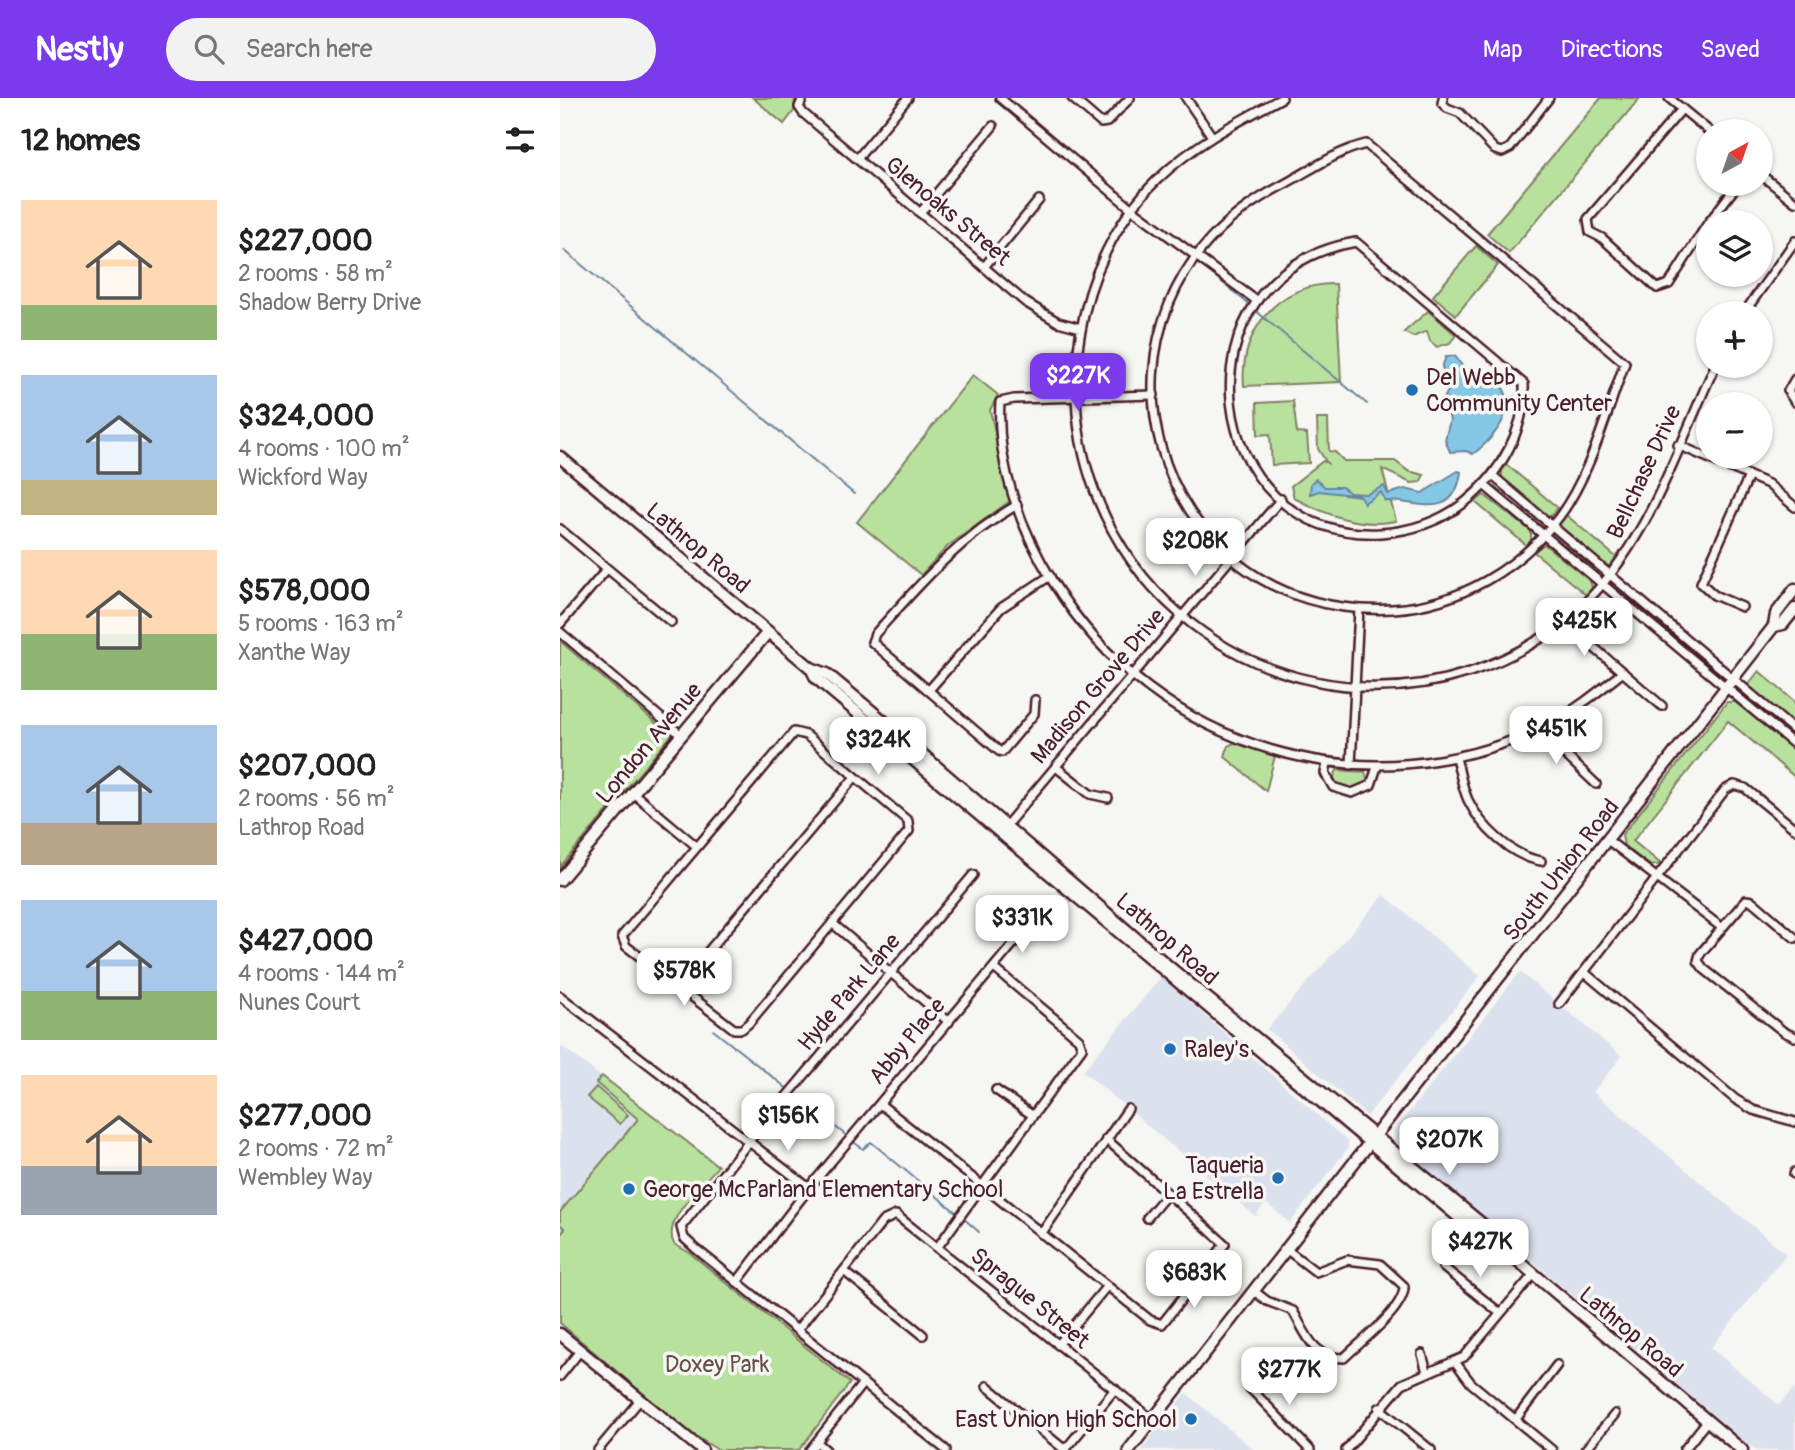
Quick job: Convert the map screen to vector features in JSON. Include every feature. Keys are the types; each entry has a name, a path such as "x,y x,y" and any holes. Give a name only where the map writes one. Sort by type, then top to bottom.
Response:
{"street":[{"name":"Glenoaks Street","path":"803,98 799,107 984,267 1045,316 1081,328"},
{"path":"857,159 908,98"},
{"path":"1000,98 1132,209 1257,301"},
{"path":"1072,98 1101,123 1107,122 1130,98"},
{"path":"1186,98 1211,135"},
{"name":"Bellchase Drive","path":"1282,98 1211,135 1154,183 1132,209 1100,263 1081,328 1076,357 1076,399 1082,450 1093,490 1107,523 1151,588 1181,617 1236,654 1269,668 1318,682 1356,687 1413,685 1446,680 1510,657 1563,621 1611,575 1647,521 1709,378"},
{"path":"1443,100 1447,108 1460,113 1495,150 1502,152 1510,148 1549,98"},
{"path":"1670,98 1696,120"},
{"path":"1682,109 1588,219 1588,226 1590,232 1602,238 1657,288 1669,284 1696,242"},
{"path":"920,213 993,126"},
{"path":"1366,144 1625,363 1578,486 1552,525 1522,555 1476,587 1427,604 1359,609 1296,595 1272,585 1231,557 1209,536 1176,487 1158,434 1154,364 1163,317 1177,284 1194,256 1211,236 1254,201 1366,144"},
{"path":"1773,184 1795,202"},
{"path":"1718,210 1729,196"},
{"path":"984,267 1039,200"},
{"path":"1753,301 1795,241"},
{"path":"1356,242 1524,383 1515,435 1485,486 1443,518 1395,532 1344,530 1307,517 1281,499 1259,476 1244,452 1230,402 1230,370 1237,339 1247,314 1257,301 1278,279 1317,251 1356,242"},
{"path":"1795,379 1788,391 1795,402"},
{"path":"1154,394 1000,402 999,418 1006,466 1017,505 1039,559 1050,576 1094,639 1155,694 1200,722 1242,740 1327,764 1377,767 1455,758 1544,726 1580,706 1623,672"},
{"path":"1678,445 1768,484 1795,507"},
{"name":"Lathrop Road","path":"560,457 811,668 816,678 1003,829 1170,973 1373,1140 1461,1219 1496,1242 1742,1450"},
{"path":"1493,475 1795,731"},
{"path":"1742,607 1714,594 1701,583 1749,475"},
{"path":"1485,486 1795,745"},
{"name":"Madison Grove Drive","path":"1003,829 1281,499"},
{"path":"1017,505 965,539 938,563 875,634 873,642 874,647 1002,752 1034,714 1035,701"},
{"path":"560,529 671,622"},
{"path":"560,624 607,569"},
{"path":"929,690 1001,608 1050,576"},
{"name":"South Union Road","path":"1129,1450 1609,841 1774,626 1776,614 1795,589"},
{"path":"1351,765 1359,609"},
{"name":"South Union Road","path":"1774,626 1783,624 1795,609"},
{"path":"1563,621 1662,706"},
{"path":"560,632 681,735"},
{"name":"London Avenue","path":"560,880 768,632"},
{"path":"1544,726 1556,746 1596,784"},
{"path":"794,732 806,735 855,777 902,816 910,826 905,838 740,1030 730,1027 626,946 622,933 794,732"},
{"path":"1455,758 1468,799 1481,821 1516,852 1527,859 1541,861"},
{"path":"1327,764 1325,773 1333,787 1352,793 1371,785 1377,767"},
{"path":"1056,767 1090,794 1108,798"},
{"path":"679,986 855,777"},
{"path":"1559,1004 1725,790 1734,785 1745,788 1795,829"},
{"path":"633,793 695,845"},
{"path":"1609,841 1721,927"},
{"name":"Hyde Park Lane","path":"737,1282 682,1234 681,1227 750,1140 973,875"},
{"path":"1795,937 1752,901 1745,900 1700,954 1698,961 1784,1032 1795,1037"},
{"path":"832,923 948,1022"},
{"name":"Abby Place","path":"737,1282 809,1188 1029,925"},
{"path":"937,1248 1032,1115 1081,1052 1082,1044 1067,1029 994,968"},
{"path":"1584,972 1735,1099 1753,1110 1795,1122"},
{"path":"560,996 809,1188"},
{"path":"996,1090 1032,1115"},
{"path":"880,1104 1157,1324 1168,1320 1225,1244 1107,1139"},
{"path":"1041,1234 1128,1109"},
{"path":"1147,1218 1168,1193"},
{"name":"Sprague Street","path":"844,1271 883,1221 896,1215 1153,1420"},
{"path":"1254,1291 1267,1301 1293,1311 1314,1348 1333,1358 1344,1359 1383,1322 1404,1294 1404,1286 1380,1264 1347,1260 1316,1272 1286,1249"},
{"path":"1443,1267 1500,1313"},
{"path":"797,1330 844,1271 923,1335"},
{"path":"1346,1450 1402,1384 1427,1372 1456,1363 1477,1343 1533,1275"},
{"path":"737,1282 946,1450"},
{"path":"1058,1345 1107,1286"},
{"path":"560,1334 702,1450"},
{"path":"560,1377 580,1351"},
{"path":"1422,1354 1427,1372"},
{"path":"1456,1363 1471,1383 1552,1450"},
{"path":"1516,1419 1557,1365"},
{"path":"810,1450 863,1384"},
{"path":"987,1386 1065,1450 1115,1389"},
{"path":"1249,1387 1310,1450"},
{"path":"598,1450 639,1401"},
{"path":"1379,1408 1431,1450"},
{"path":"1585,1450 1615,1414"},
{"path":"1684,1450 1707,1421"},
{"path":"817,1442 826,1450"}],"shaded area":[{"path":"1384,895 1480,976 1367,1116 1267,1029"},
{"path":"1520,972 1622,1056 1593,1092 1786,1254 1711,1348 1779,1405 1795,1387 1795,1450 1758,1450 1747,1444 1395,1144 1394,1131"},
{"path":"1161,977 1348,1142 1348,1148 1290,1223 1266,1203 1255,1216 1083,1071"},
{"name":"George McParland Elementary School","path":"560,1045 718,1166 575,1335 560,1324"},
{"name":"East Union High School","path":"1186,1393 1254,1450 1141,1450"}],"green space":[{"path":"753,98 795,98 794,111 784,124"},
{"path":"1601,98 1640,98 1509,253 1487,234"},
{"path":"1476,246 1498,265 1456,315 1433,296"},
{"path":"1336,284 1341,382 1244,386 1248,347 1267,314 1297,291"},
{"path":"1428,311 1456,335 1450,343 1437,347 1430,341 1427,331 1413,337 1404,332"},
{"path":"973,375 998,395 990,410 1010,501 948,546 921,575 857,522"},
{"path":"1293,401 1297,433 1307,434 1309,463 1272,465 1270,434 1258,435 1257,403"},
{"path":"1317,419 1328,419 1329,451 1335,452 1344,461 1395,461 1408,471 1424,475 1420,482 1411,483 1382,469 1396,521 1369,523 1344,519 1294,498 1291,486 1323,461 1327,463 1318,449"},
{"path":"1507,465 1558,508 1551,516 1544,515 1502,479 1502,470"},
{"path":"1484,495 1531,531 1531,543 1526,545 1475,502"},
{"path":"1565,514 1617,558 1613,565 1605,566 1561,529 1560,521"},
{"path":"1544,544 1590,581 1592,587 1589,594 1586,595 1534,552"},
{"path":"560,641 671,736 560,867"},
{"path":"1759,671 1795,702 1795,727 1747,686"},
{"path":"1727,702 1735,702 1795,751 1795,777 1728,721 1633,841 1661,864 1651,866 1624,846 1622,835"},
{"path":"1236,742 1275,756 1266,791 1225,757 1228,746"},
{"path":"1337,770 1365,772 1368,782 1359,787 1345,788 1333,779"},
{"name":"Doxey Park","path":"602,1076 718,1166 678,1214 673,1224 674,1244 690,1253 850,1383 799,1450 718,1450 683,1428 560,1323 560,1235 565,1229 560,1224 560,1212 638,1119 596,1083"},
{"path":"596,1087 628,1115 620,1124 587,1097"}],"water":[{"path":"1455,356 1468,371 1482,372 1496,381 1504,391 1507,402 1501,424 1473,454 1466,451 1450,452 1445,440 1450,420 1444,399 1450,386 1442,367 1446,357"},
{"path":"1458,471 1461,472 1457,488 1451,498 1432,505 1385,501 1381,492 1364,503 1360,496 1319,491 1310,494 1311,483 1316,479 1325,487 1342,487 1350,493 1367,494 1384,486 1388,494 1405,489 1422,493"}],"waterway":[{"path":"564,250 854,494"},
{"path":"1198,262 1252,307"},
{"path":"1256,311 1367,404"},
{"path":"713,1030 789,1090"},
{"path":"793,1094 847,1136"},
{"path":"851,1140 863,1149 871,1142 957,1213"},
{"path":"962,1217 979,1232"}],"place":[{"name":"Del Webb Community Center","path":"1412,390"},
{"name":"Raley's","path":"1170,1049"},
{"name":"Taqueria La Estrella","path":"1278,1178"},
{"name":"George McParland Elementary School","path":"629,1189"},
{"name":"East Union High School","path":"1191,1419"}]}
